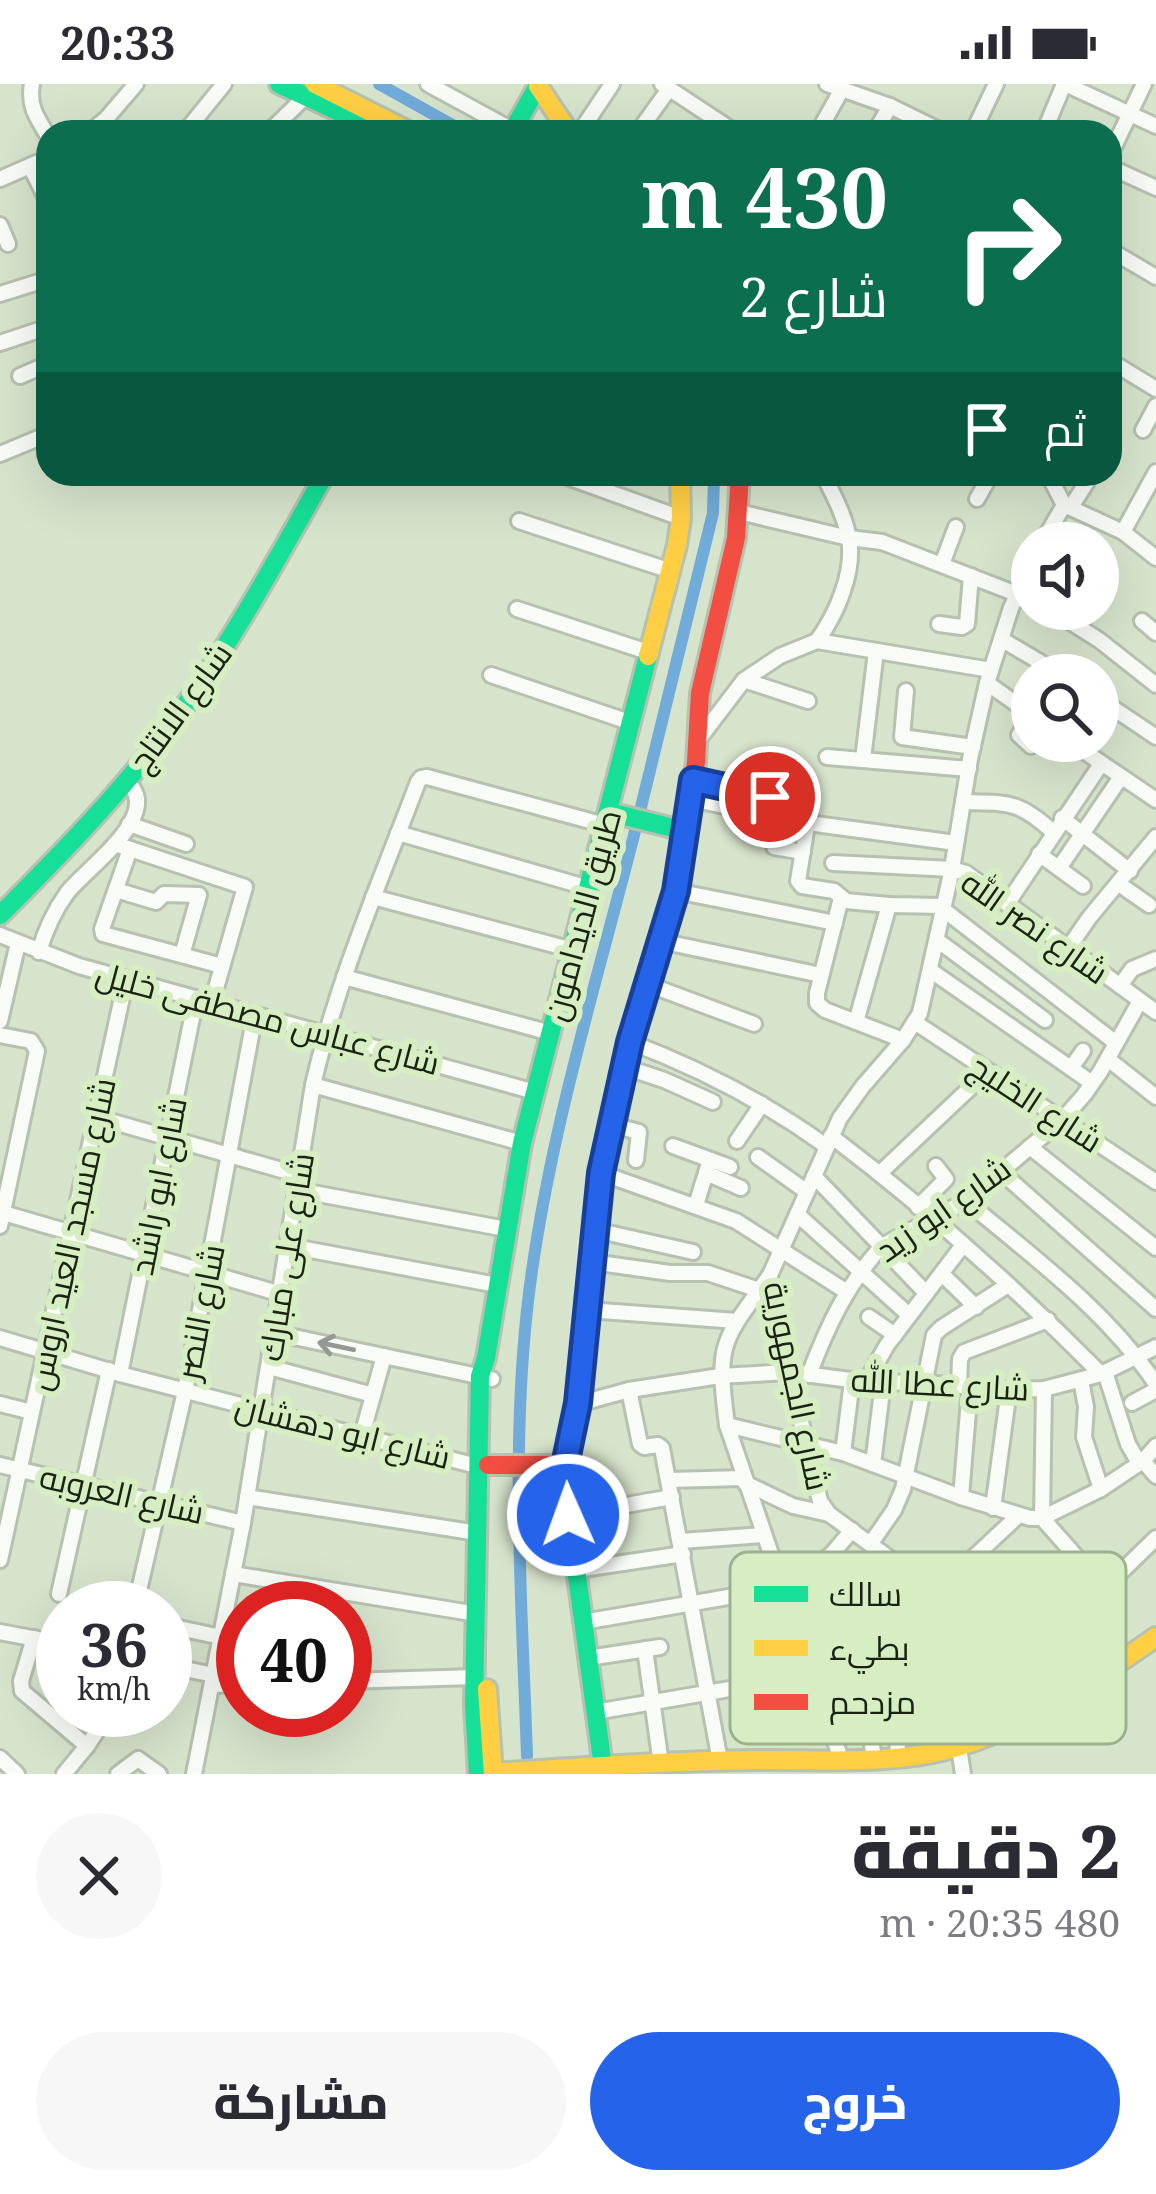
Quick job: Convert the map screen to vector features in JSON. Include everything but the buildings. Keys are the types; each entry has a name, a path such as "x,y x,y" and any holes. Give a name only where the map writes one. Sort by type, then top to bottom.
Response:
{"main road":[{"path":"279,84 313,88 363,120"},
{"path":"513,120 536,85 561,120"},
{"name":"شارع الانتاج","path":"0,915 73,841 175,721 219,658 307,486"},
{"name":"شارع الانتاج","path":"0,898 65,833 163,716 317,486"},
{"name":"طريق الديدامون","path":"480,1774 490,1533 486,1371 496,1285 522,1143 671,571 681,518 680,486"},
{"path":"603,1767 565,1465 578,1403 601,1173 630,1042 676,891 699,739 700,693 731,563 740,486"},
{"path":"607,819 685,831"},
{"path":"488,1465 565,1465"},
{"name":"طريق الديدامون","path":"488,1465 478,1533 475,1676 493,1773"},
{"path":"1126,1657 1156,1637"},
{"path":"493,1773 923,1756 965,1744"}],"street":[{"path":"32,84 30,98 38,120"},
{"path":"104,120 136,84"},
{"path":"195,120 224,84"},
{"path":"428,84 489,120"},
{"path":"588,120 611,84"},
{"path":"979,120 996,84"},
{"path":"1048,120 1064,84 1156,126"},
{"path":"1122,130 1144,84"},
{"path":"645,120 665,86 717,120"},
{"path":"822,120 835,86 919,120"},
{"path":"280,120 313,88"},
{"path":"882,120 890,106"},
{"path":"0,178 36,163"},
{"path":"30,166 36,178"},
{"path":"1122,172 1156,188"},
{"path":"0,225 8,244"},
{"path":"1122,257 1156,277"},
{"path":"0,294 36,283"},
{"path":"0,343 36,331"},
{"path":"1122,368 1156,388"},
{"path":"20,376 36,369"},
{"path":"1143,430 1156,406"},
{"path":"0,454 36,439"},
{"path":"1124,532 1156,472"},
{"path":"592,486 681,518"},
{"path":"817,641 844,585 850,556 849,538 829,486"},
{"path":"977,499 984,486"},
{"path":"1055,486 1067,506 1124,532 1156,558"},
{"path":"1056,522 1083,486"},
{"path":"740,512 882,542 1011,591"},
{"path":"519,521 671,571"},
{"path":"942,564 956,527"},
{"path":"939,624 967,624 970,576"},
{"path":"517,609 651,652"},
{"name":"شارع الجمهورية","path":"883,1552 829,1514 818,1493 770,1293 770,1275 829,1141 862,1086 916,1023 944,908 989,677 1011,610"},
{"path":"1142,621 1156,633"},
{"path":"1083,630 1156,685"},
{"path":"1001,639 1026,654"},
{"path":"699,739 744,680 779,656 817,641 989,677 1011,696"},
{"path":"862,760 876,651"},
{"path":"491,675 632,723"},
{"path":"744,680 808,701"},
{"path":"906,691 902,736 973,747"},
{"path":"1119,712 1156,737"},
{"path":"827,757 968,769"},
{"path":"1098,762 1156,800"},
{"path":"1006,904 1101,764"},
{"name":"شارع على مبارك","path":"232,1581 313,1085 344,977 418,782 428,777 607,819"},
{"path":"1059,868 1121,777"},
{"path":"126,781 138,798 103,934 223,966"},
{"path":"692,789 810,806 799,885 834,892 841,898 944,908 1116,1043"},
{"path":"692,789 808,823 956,843"},
{"path":"963,802 1020,806 1082,834 1148,905"},
{"path":"130,824 186,844"},
{"path":"398,833 589,888"},
{"path":"1067,950 1156,837"},
{"path":"38,952 66,895 123,847"},
{"name":"شارع ابو راشد","path":"62,1581 204,1000 223,966 245,887 123,847"},
{"path":"774,848 803,852"},
{"path":"1039,854 1083,886"},
{"name":"شارع نصر الله","path":"833,862 952,869 973,877 1156,1012"},
{"path":"116,890 156,902 164,894 199,896 182,955"},
{"path":"676,891 835,923"},
{"path":"374,898 573,950"},
{"path":"841,898 816,998 820,1008 903,1040"},
{"path":"856,1022 889,905"},
{"path":"0,1021 5,936"},
{"name":"شارع عباس مصطفى خليل","path":"5,936 38,952 126,979 535,1092"},
{"path":"937,940 1046,1020"},
{"path":"660,941 821,975"},
{"path":"1120,986 1132,969 1156,958"},
{"path":"930,970 1092,1083"},
{"path":"344,977 551,1033"},
{"name":"شارع مسجد العيد اروس","path":"0,1560 126,979"},
{"path":"647,984 754,1024"},
{"name":"شارع ابو زيد","path":"809,1375 847,1292 882,1246 966,1201 1062,1120 1108,1059 1140,1001"},
{"name":"شارع النصر","path":"141,1581 185,1391 255,1014"},
{"name":"شارع الخليج","path":"916,1023 1156,1182"},
{"path":"0,1035 28,1040 37,1051 1,1217 281,1294"},
{"path":"630,1042 696,1069 880,1173 1103,1373 1128,1444 1156,1476"},
{"path":"1071,1068 1084,1051"},
{"path":"1108,1059 1156,1097"},
{"path":"625,1067 713,1102"},
{"path":"880,1173 987,1072"},
{"path":"313,1085 522,1143"},
{"path":"737,1141 762,1104"},
{"path":"97,1117 229,1154 298,1182 506,1229"},
{"path":"612,1125 640,1133 636,1160"},
{"path":"673,1146 741,1188"},
{"path":"1030,1147 1156,1248"},
{"path":"758,1157 806,1192"},
{"path":"696,1205 708,1166"},
{"path":"708,1166 730,1167"},
{"path":"918,1207 946,1179 936,1166"},
{"path":"1000,1172 1156,1309"},
{"path":"601,1173 736,1221 847,1292"},
{"path":"814,1176 882,1246 918,1304 941,1328"},
{"path":"966,1201 1073,1292 1138,1358 1156,1387 1132,1403"},
{"path":"797,1214 861,1270 918,1304"},
{"path":"595,1230 692,1252"},
{"path":"843,1454 867,1382 895,1335 963,1245"},
{"path":"289,1246 496,1285"},
{"path":"592,1262 708,1273 759,1290"},
{"path":"941,1274 976,1307"},
{"path":"769,1552 727,1425 720,1376 723,1346 770,1275"},
{"path":"871,1543 894,1510 906,1478 932,1340 941,1328 1008,1285"},
{"path":"588,1310 737,1321"},
{"path":"869,1317 895,1335"},
{"path":"961,1497 964,1387 959,1359 964,1352 1048,1320"},
{"path":"274,1333 486,1371"},
{"name":"شارع ابو دهشان","path":"0,1338 185,1391 488,1465"},
{"name":"شارع عطا الله","path":"578,1403 720,1376 789,1372 867,1382 1044,1389 1103,1373 1156,1347"},
{"path":"362,1435 384,1356"},
{"path":"269,1367 373,1395"},
{"path":"1081,1380 1084,1437 1101,1489"},
{"path":"867,1382 873,1463"},
{"path":"1044,1389 1042,1518 1072,1552"},
{"path":"629,1390 640,1444 662,1448 720,1761"},
{"path":"993,1508 1009,1390"},
{"path":"0,1404 32,1412"},
{"path":"727,1425 843,1454 993,1508 1042,1518 1101,1489 1156,1446"},
{"name":"شارع العروبه","path":"0,1466 243,1523"},
{"path":"668,1480 744,1481 793,1506 829,1514"},
{"path":"248,1497 478,1533"},
{"path":"568,1515 672,1497"},
{"path":"982,1552 1019,1515"},
{"path":"834,1552 852,1530"},
{"path":"576,1570 763,1535"},
{"path":"1126,1567 1156,1538"},
{"path":"233,1574 477,1615"},
{"path":"583,1622 730,1597"},
{"path":"0,1632 34,1638 22,1691 87,1746"},
{"path":"588,1658 653,1648 653,1702 662,1764"},
{"name":"شارع على مبارك","path":"195,1774 216,1664"},
{"path":"192,1673 216,1680"},
{"path":"372,1680 475,1676"},
{"path":"596,1712 730,1689"},
{"path":"64,1774 93,1737"},
{"path":"836,1744 841,1759"},
{"path":"872,1744 874,1758"},
{"path":"897,1757 898,1744"},
{"path":"957,1744 963,1774"},
{"path":"0,1759 17,1774"},
{"path":"118,1774 138,1759 159,1774"},
{"path":"480,1774 493,1773"}],"waterway":[{"path":"379,84 444,120"},
{"path":"641,807 713,513 714,486"},
{"path":"527,1756 519,1477 527,1310 559,1129 635,831"}],"traffic: fast":[{"path":"279,84 357,120"},
{"path":"519,120 539,84"},
{"path":"0,915 100,812 179,714 245,613 318,486"},
{"path":"478,1774 474,1705 480,1376 522,1143 648,656"},
{"path":"609,812 685,831"},
{"path":"603,1767 565,1488 568,1444 578,1404 601,1173 630,1042 676,891 688,813"}],"traffic: slow":[{"path":"315,84 386,120"},
{"path":"538,86 561,120"},
{"path":"648,656 677,545 680,486"},
{"path":"1126,1657 1156,1637"},
{"path":"487,1689 493,1774"},
{"path":"493,1773 691,1762 883,1759 966,1744"}],"traffic: jam":[{"path":"688,813 700,693 736,538 739,486"},
{"path":"488,1465 565,1465"}],"route":[{"path":"568,1515 565,1465 578,1403 601,1173 630,1042 676,891 693,780 770,797"}]}
